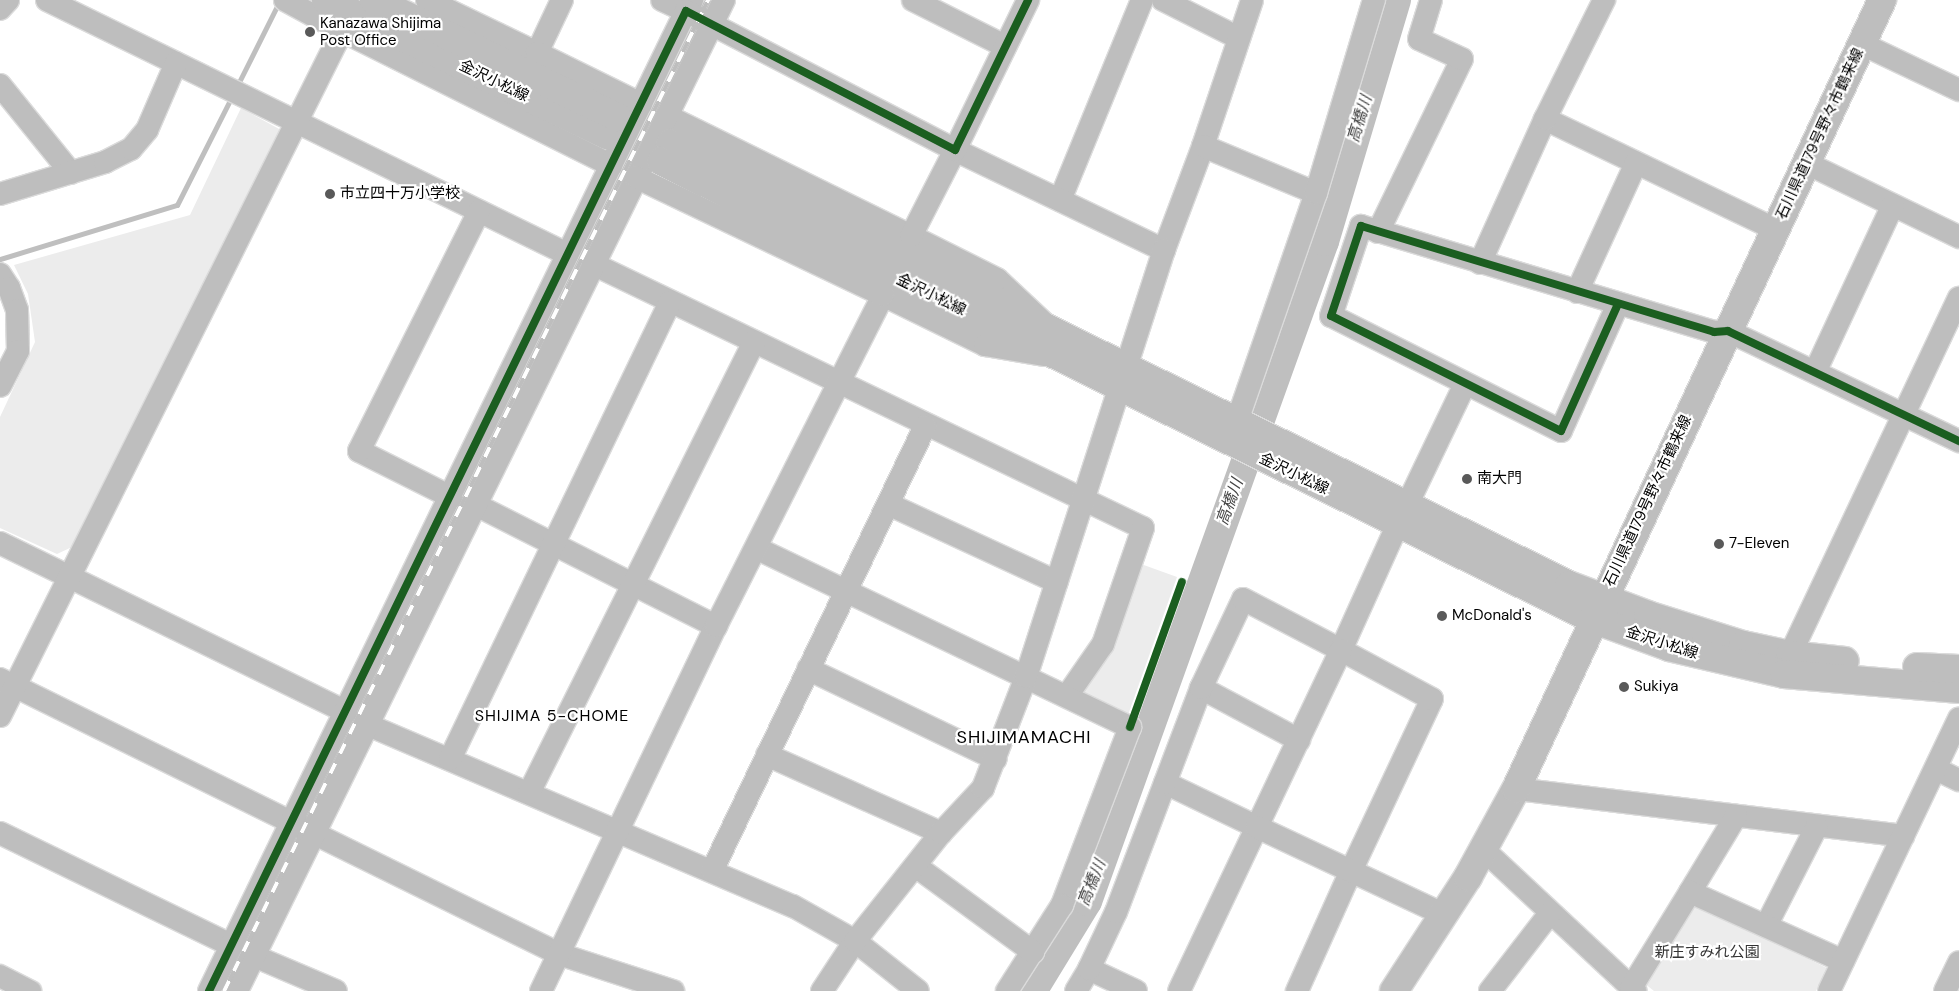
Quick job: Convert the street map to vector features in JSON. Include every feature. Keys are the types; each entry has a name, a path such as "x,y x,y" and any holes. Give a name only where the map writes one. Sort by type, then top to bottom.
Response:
{"main road":[{"name":"金沢小松線","path":"326,0 613,127 374,0"},
{"name":"石川県道179号野々市鶴来線","path":"1394,991 1445,915 1484,850 1516,789 1882,0"},
{"name":"金沢小松線","path":"666,152 1124,378 1236,429 1262,446 1403,514 1569,585 1598,609 1668,647 1784,674 1959,688"},
{"name":"金沢小松線","path":"1598,609 1790,655 1959,669"}],"street":[{"path":"0,9 8,0"},
{"path":"47,0 567,254"},
{"path":"285,0 342,31 611,165"},
{"path":"427,0 641,104"},
{"path":"537,53 562,0"},
{"path":"662,0 689,6 712,24 955,150 1164,250"},
{"path":"237,991 724,0"},
{"path":"913,0 1006,46"},
{"path":"911,236 1028,0"},
{"path":"1060,200 1142,0"},
{"path":"1163,0 1240,38"},
{"path":"822,991 856,941 918,866 941,833 983,788 996,759 1026,677 1164,250 1203,146 1252,0"},
{"path":"1236,429 1316,193 1374,0"},
{"path":"1378,232 1462,59 1420,39 1431,0"},
{"path":"1480,263 1545,119 1604,0"},
{"path":"209,991 689,6"},
{"path":"0,716 8,682 70,578 342,31"},
{"path":"1862,44 1959,90"},
{"path":"0,194 105,162 131,149 147,130 176,63"},
{"path":"0,85 71,173"},
{"path":"667,116 998,279 1018,295 1052,343"},
{"path":"1545,119 1775,229"},
{"path":"1203,146 1316,193"},
{"path":"1577,292 1636,163"},
{"path":"1806,163 1959,237"},
{"path":"636,177 986,345 1052,343"},
{"path":"1815,372 1893,205"},
{"path":"451,497 360,451 479,210"},
{"path":"1618,304 1561,431 1331,316 1361,226 1714,332 1728,331 1959,441"},
{"path":"593,264 926,426 1143,528 1103,644 1067,696"},
{"path":"0,274 10,288 17,310 18,351 0,386"},
{"path":"540,991 619,832 716,626 884,295"},
{"path":"1790,655 1902,413 1959,298"},
{"path":"450,759 670,302"},
{"path":"529,794 754,342"},
{"path":"1179,991 1299,740 1465,384"},
{"path":"712,871 926,426"},
{"path":"888,504 1057,582"},
{"path":"476,505 716,626"},
{"path":"0,544 346,712"},
{"path":"756,548 1130,727 1062,905 1007,991"},
{"path":"1076,991 1116,912 1201,688 1243,599 1432,699 1297,991"},
{"path":"808,669 996,759"},
{"path":"8,682 293,821 559,954 673,991"},
{"path":"1201,688 1299,740"},
{"path":"1829,991 1959,718"},
{"path":"368,725 793,906 856,941 918,991"},
{"path":"768,755 941,833"},
{"path":"1936,769 1959,780"},
{"path":"1165,783 1445,915"},
{"path":"1516,789 1903,836"},
{"path":"1484,850 1628,989 1736,816"},
{"path":"1766,926 1817,826"},
{"path":"0,833 231,946"},
{"path":"918,866 1033,952"},
{"path":"1690,892 1843,961"},
{"path":"1490,991 1550,913"},
{"path":"254,956 332,990"},
{"path":"1945,991 1959,962"},
{"path":"1089,968 1136,991"},
{"path":"0,976 30,991"}],"green space":[{"path":"241,108 281,130 72,547 57,554 0,528 0,417 35,342 28,294 14,265 190,215"},
{"path":"1141,564 1177,577 1128,715 1081,693"},
{"name":"新庄すみれ公園","path":"1693,903 1827,968 1816,991 1654,991 1644,983"}],"waterway":[{"name":"高橋川","path":"1032,991 1087,901 1324,241 1396,0"},
{"path":"237,86 276,8"},
{"path":"0,259 177,205 232,96"}],"tunnel":[{"path":"617,117 670,143"}],"railway":[{"path":"224,991 708,0"}],"cycle path":[{"path":"209,991 686,11 955,150 1028,0"},
{"path":"1618,304 1561,431 1331,316 1361,226 1714,332 1728,331 1959,441"},
{"path":"1130,727 1182,582"}],"place":[{"name":"Kanazawa Shijima Post Office","path":"310,32"},
{"name":"市立四十万小学校","path":"330,194"},
{"name":"南大門","path":"1467,479"},
{"name":"7-Eleven","path":"1719,544"},
{"name":"McDonald's","path":"1442,616"},
{"name":"Sukiya","path":"1624,687"}],"district":[{"name":"SHIJIMA 5-CHOME","path":"552,716"},
{"name":"SHIJIMAMACHI","path":"1024,737"}]}
